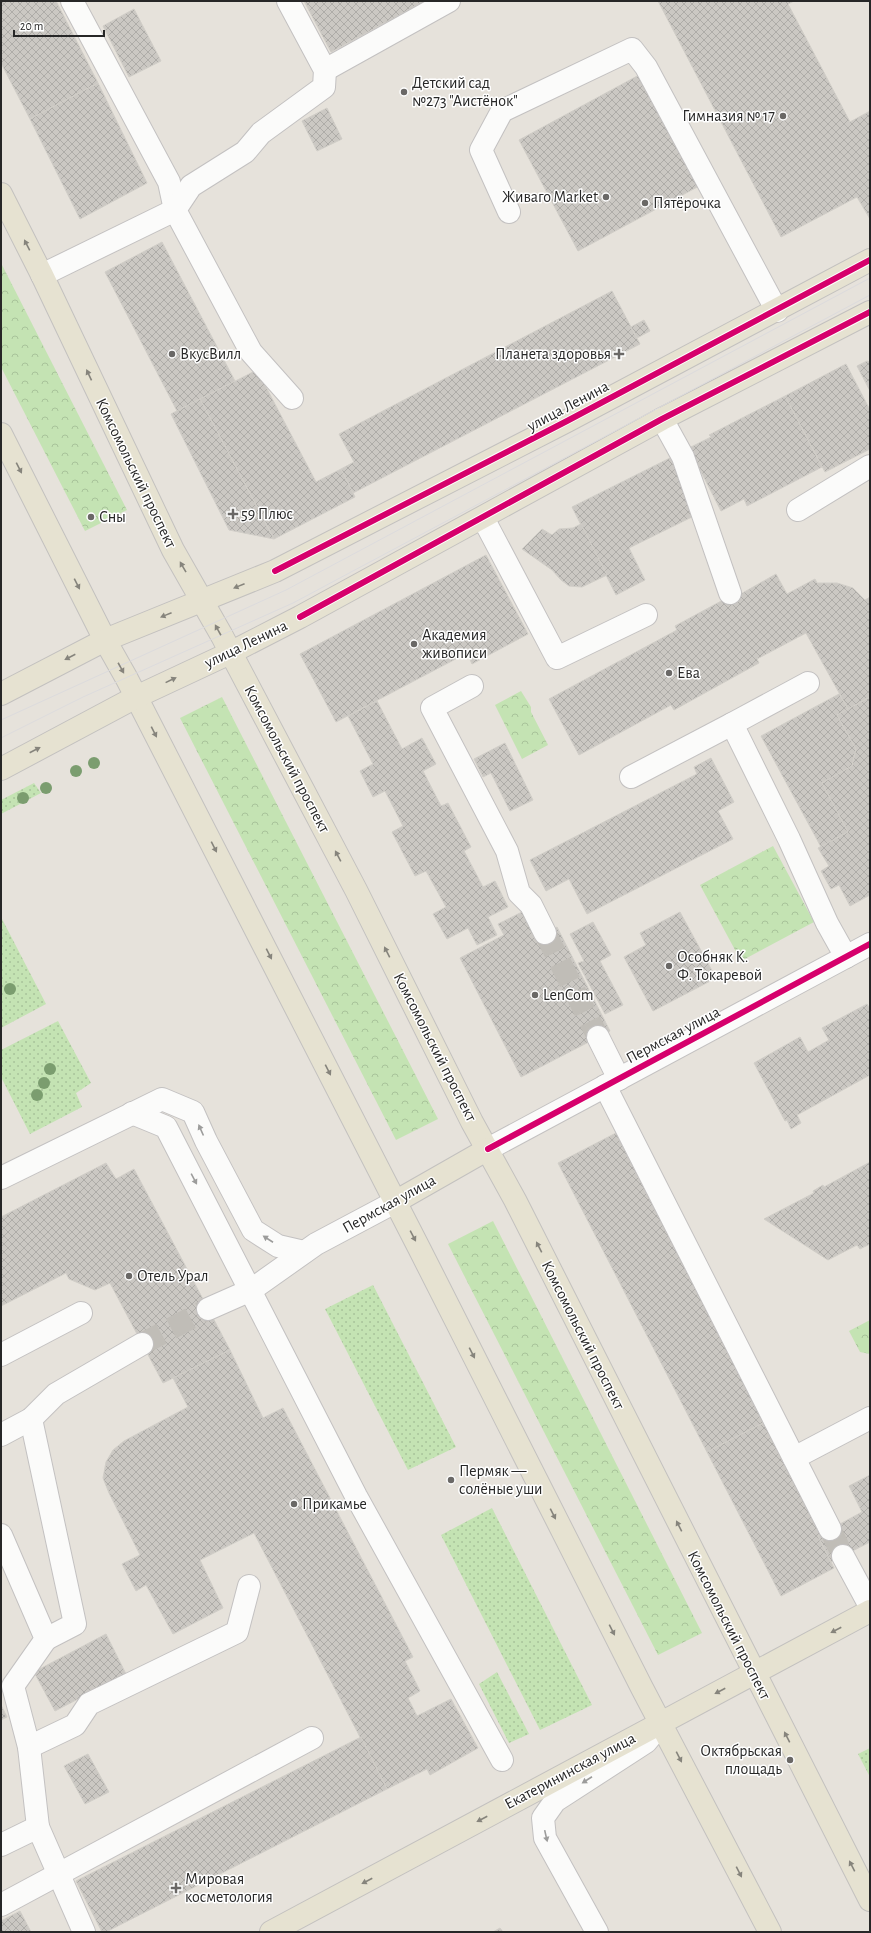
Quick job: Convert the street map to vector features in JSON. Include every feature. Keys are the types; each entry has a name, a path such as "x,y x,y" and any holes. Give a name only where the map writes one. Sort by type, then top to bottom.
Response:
{"main road":[{"name":"Комсомольский проспект","path":"1,194 42,275 173,550 230,653 356,890 472,1122 515,1200 870,1900"},
{"name":"улица Ленина","path":"1,694 104,640 275,571 777,311 870,260"},
{"name":"улица Ленина","path":"1,769 136,697 230,653 483,518 662,419 870,312"},
{"path":"1,434 104,640 136,697 419,1248 642,1688 770,1932"},
{"name":"Пермская улица","path":"395,1202 488,1149"},
{"name":"Екатерининская улица","path":"271,1932 870,1611"}],"street":[{"path":"72,1 169,182 175,210 251,352 292,398"},
{"path":"42,275 175,210 191,186 245,152 261,132 324,87 325,70 288,1"},
{"path":"325,70 449,1"},
{"path":"509,212 481,150 502,112 632,49 646,68 777,311"},
{"path":"662,419 683,457 730,593"},
{"path":"798,510 870,466"},
{"path":"483,518 557,658 646,614"},
{"path":"631,777 808,683"},
{"path":"472,686 432,708 507,851 519,893 531,905 545,933"},
{"path":"732,724 789,839 827,923 846,957"},
{"name":"Пермская улица","path":"488,1149 870,944"},
{"path":"598,1038 612,1082 794,1458 830,1529"},
{"path":"1,1178 162,1098 193,1112 206,1141 253,1230 278,1246 304,1252"},
{"path":"132,1113 166,1127 364,1509 502,1760"},
{"name":"Пермская улица","path":"208,1309 251,1290 316,1244 395,1202"},
{"path":"1,1355 81,1313"},
{"path":"1,1435 31,1419 56,1394 142,1344"},
{"path":"794,1458 870,1418"},
{"path":"31,1419 75,1624 46,1639 13,1686 29,1747 38,1827 84,1932"},
{"path":"1,1535 46,1639"},
{"path":"843,1556 870,1606"},
{"path":"29,1747 75,1725 89,1704 237,1632 249,1586"},
{"path":"597,1932 545,1838 543,1818 555,1801 646,1742 661,1722"},
{"path":"1,1905 312,1738"},
{"path":"1,1845 38,1827"}],"green space":[{"path":"1,263 127,510 85,531 1,367"},
{"path":"521,691 531,707 531,712 548,745 522,759 495,705"},
{"path":"222,697 438,1119 396,1140 180,718"},
{"path":"34,783 41,793 1,814 1,800"},
{"path":"773,846 814,922 741,961 700,885"},
{"path":"1,917 46,1004 1,1028"},
{"path":"58,1021 91,1083 76,1093 82,1107 30,1134 1,1077 1,1050"},
{"path":"493,1221 702,1633 658,1655 448,1244"},
{"path":"373,1285 456,1447 408,1470 325,1309"},
{"path":"870,1320 870,1354 860,1352 849,1331"},
{"path":"492,1508 592,1705 540,1730 441,1535"},
{"path":"497,1672 529,1734 509,1743 479,1684"},
{"path":"870,1748 870,1777 858,1754"}],"building":[{"path":"1,1 56,1 98,83 30,119 1,63"},
{"path":"304,1 425,1 331,52"},
{"name":"Гимназия № 17","path":"658,1 794,1 788,4 850,122 870,111 870,219 857,197 781,237"},
{"path":"134,9 161,61 129,77 103,26"},
{"path":"641,74 701,185 578,251 519,140"},
{"path":"98,83 147,183 80,219 30,119"},
{"path":"327,108 342,139 317,151 302,121"},
{"path":"162,242 235,381 177,411 105,272"},
{"path":"612,291 640,344 353,493 341,469 354,462 339,434"},
{"path":"644,320 650,331 637,338 631,327"},
{"path":"867,361 870,362 870,391 857,366"},
{"path":"846,364 870,410 870,449 825,472 785,396"},
{"path":"257,370 316,482 341,469 355,497 274,539 200,399"},
{"path":"785,396 822,467 747,506 744,499 721,511 689,448 711,437 709,435"},
{"path":"200,399 274,539 229,530 171,414"},
{"path":"670,458 698,514 629,548 645,580 616,595 572,507"},
{"path":"581,524 607,575 582,587 569,586 552,570 522,549 542,529 552,535 559,529 573,528"},
{"name":"Академия живописи","path":"486,555 528,634 472,664 467,653 336,722 300,654"},
{"name":"Ева","path":"776,574 787,594 815,579 817,583 837,583 853,588 865,600 870,597 870,697 848,709 806,633 757,659 759,663 674,710 671,705 579,755 549,699 677,630 675,626 738,592 739,595"},
{"path":"839,694 848,709 837,715 856,749 852,766 822,783 848,832 821,847 761,736"},
{"path":"870,697 870,895 850,906 839,885 831,889 821,871 829,866 818,848 848,832 822,783 852,766 856,749 837,715"},
{"path":"377,701 402,749 422,738 436,764 423,771 441,806 448,803 471,847 464,851 483,887 495,881 508,907 488,917 497,935 477,945 468,928 447,939 433,914 446,907 426,871 415,876 392,832 403,826 385,791 373,797 360,771 373,764 348,716"},
{"path":"505,743 533,800 510,811 491,773 483,777 474,759"},
{"path":"711,758 734,802 718,811 733,839 587,914 569,879 546,891 530,860 697,774 694,767"},
{"name":"LenCom","path":"524,911 538,937 557,927 610,1031 521,1077 460,958 504,935 498,924"},
{"name":"Особняк К. Ф. Токаревой","path":"680,912 716,978 653,1011 624,957 646,945 640,933"},
{"path":"593,922 611,955 600,961 623,1005 605,1014 578,963 584,961 570,934"},
{"path":"867,1004 870,1009 870,1075 797,1115 801,1123 791,1129 787,1120 785,1121 754,1063 800,1037 808,1052 829,1040 822,1028"},
{"path":"616,1133 765,1422 707,1452 558,1163"},
{"path":"870,1162 870,1244 860,1249 857,1245 828,1260 764,1219 814,1193 813,1191 823,1185 824,1187"},
{"name":"Отель Урал","path":"106,1163 116,1179 134,1169 230,1350 163,1383 110,1283 95,1290 69,1279 66,1273 1,1306 1,1217"},
{"path":"230,1350 263,1418 283,1408 413,1657 405,1661 420,1691 408,1698 417,1716 451,1699 478,1748 430,1775 427,1769 387,1789 254,1533 200,1560 223,1608 173,1634 146,1585 136,1591 122,1564 140,1555 103,1478 106,1462 113,1450 124,1441 188,1407 173,1378"},
{"path":"765,1422 822,1534 818,1536 834,1568 781,1596 707,1452"},
{"path":"870,1475 870,1542 831,1562 818,1536 862,1512 849,1486"},
{"path":"106,1634 126,1674 55,1711 34,1672"},
{"path":"1,1705 7,1717 1,1720"},
{"path":"361,1737 387,1789 106,1932 102,1932 76,1881"},
{"path":"88,1754 109,1792 85,1804 64,1766"},
{"path":"20,1911 31,1932 1,1932 1,1921"},
{"path":"500,1928 503,1932 493,1932"}],"tunnel":[{"path":"545,933 598,1037"},
{"path":"142,1344 208,1309"},
{"path":"830,1529 843,1556"}],"tram line":[{"path":"1,720 286,590 870,278"},
{"path":"1,738 83,697 293,603 870,295"}],"cycle path":[{"path":"275,571 567,421 870,260"},
{"path":"300,617 662,419 870,312"},
{"path":"488,1149 870,944"}],"place":[{"name":"Детский сад №273 \"Аистёнок\"","path":"404,92"},
{"name":"Гимназия № 17","path":"783,116"},
{"name":"Живаго Market","path":"606,197"},
{"name":"Пятёрочка","path":"645,203"},
{"name":"ВкусВилл","path":"172,354"},
{"name":"Планета здоровья","path":"619,354"},
{"name":"59 Плюс","path":"233,514"},
{"name":"Сны","path":"91,517"},
{"name":"Академия живописи","path":"414,644"},
{"name":"Ева","path":"669,673"},
{"name":"Особняк К. Ф. Токаревой","path":"669,966"},
{"name":"LenCom","path":"535,995"},
{"name":"Отель Урал","path":"129,1276"},
{"name":"Пермяк — солёные уши","path":"451,1480"},
{"name":"Прикамье","path":"294,1504"},
{"name":"Октябрьская площадь","path":"790,1760"},
{"name":"Мировая косметология","path":"176,1888"}]}
